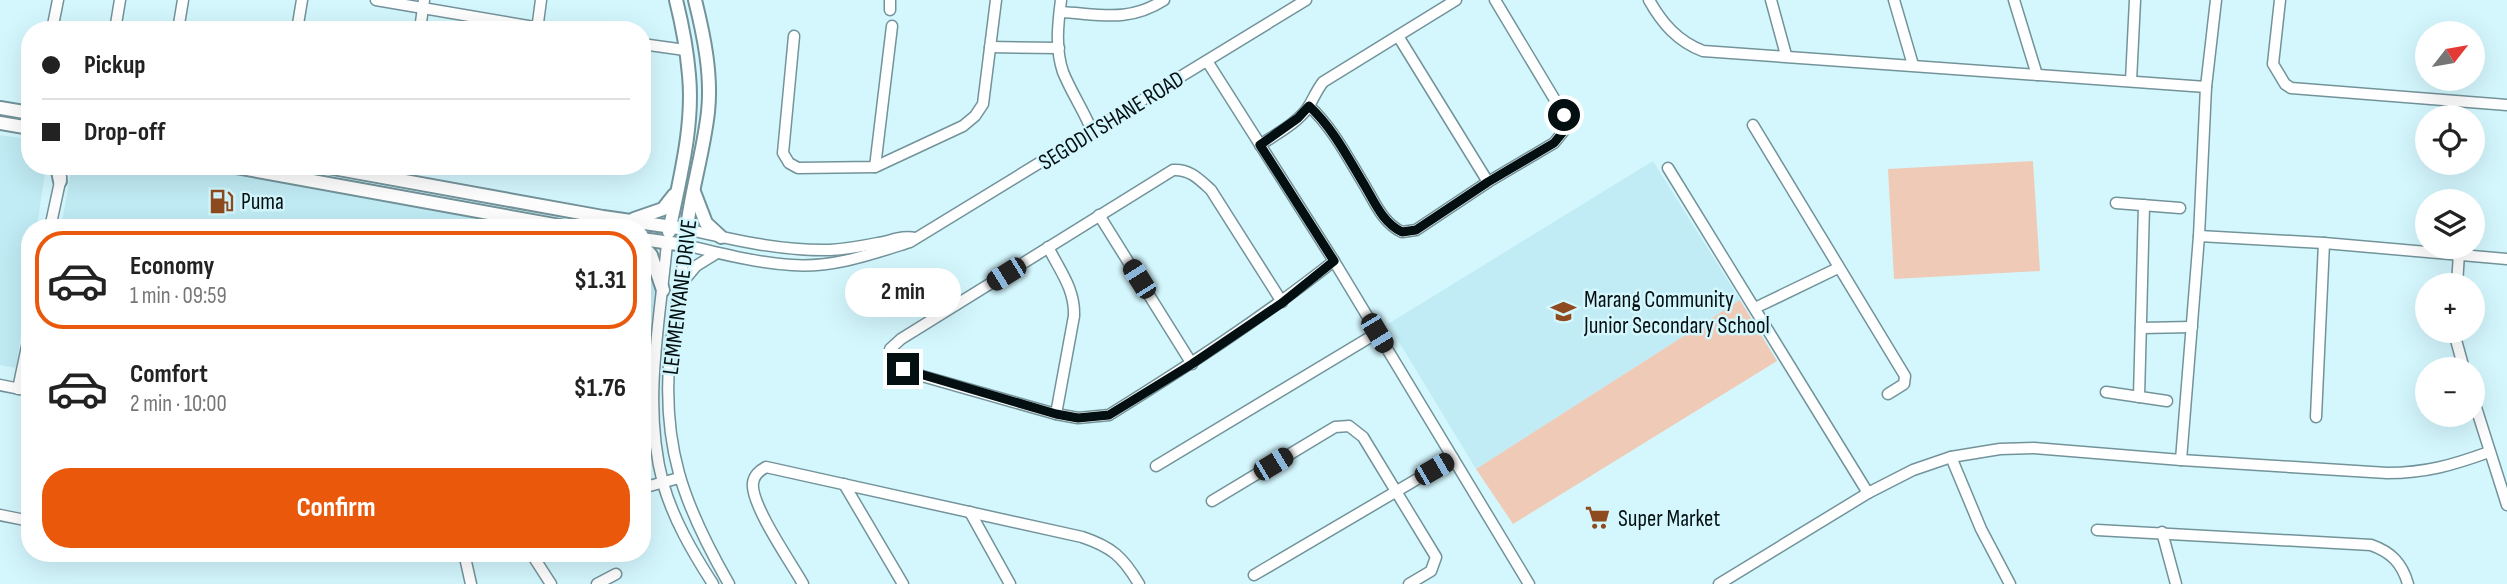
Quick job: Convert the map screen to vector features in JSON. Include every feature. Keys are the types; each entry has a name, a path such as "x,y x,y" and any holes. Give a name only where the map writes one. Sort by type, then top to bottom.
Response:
{"main road":[{"name":"LEMMENYANE DRIVE","path":"667,243 687,137 690,97 690,75 676,0"},
{"name":"LEMMENYANE DRIVE","path":"685,245 708,100 705,51 695,0"},
{"path":"0,108 21,112"},
{"path":"0,123 21,126"},
{"path":"59,175 60,181"},
{"path":"298,175 525,219"},
{"name":"SEGODITSHANE ROAD","path":"374,175 625,219"},
{"path":"634,219 663,209 678,186"},
{"path":"693,188 706,223 721,237"},
{"name":"SEGODITSHANE ROAD","path":"651,224 686,229"},
{"name":"SEGODITSHANE ROAD","path":"651,240 685,245"},
{"path":"651,255 663,290"}],"street":[{"path":"54,21 58,0"},
{"path":"116,21 120,0"},
{"path":"180,21 183,0"},
{"path":"298,21 302,0"},
{"path":"376,0 424,4 502,21"},
{"path":"539,21 541,0"},
{"path":"794,36 783,153 789,163 798,168 875,167 963,126 975,116 983,104 996,0"},
{"path":"1061,0 1059,48 1063,71 1092,131"},
{"path":"1140,0 1140,13"},
{"path":"1060,12 1125,16 1140,13 1164,0"},
{"name":"SEGODITSHANE ROAD","path":"685,245 717,253 806,265 860,258 910,242 1307,0"},
{"path":"1260,145 1298,118 1309,106 1315,91 1323,82 1456,0"},
{"path":"1309,106 1323,119 1387,223 1402,232 1416,230 1488,182 1554,143 1563,132 1564,115 1495,0"},
{"path":"1649,0 1675,35 1703,51 2206,87"},
{"path":"1771,0 1786,55"},
{"path":"1894,0 1913,65"},
{"path":"2014,0 2037,75"},
{"path":"2131,81 2135,0"},
{"path":"2181,460 2199,236 2206,87 2216,0"},
{"path":"2280,0 2273,64 2285,84 2291,88 2507,106"},
{"path":"875,167 892,26"},
{"path":"1398,37 1488,182"},
{"path":"651,45 685,50"},
{"path":"990,47 1059,48"},
{"path":"1207,61 1334,261 1525,582"},
{"path":"1753,125 1905,376 1904,384 1888,394"},
{"path":"1668,168 1868,493"},
{"path":"1282,303 1211,190 1184,169 1173,170 901,339 890,349 890,355 903,369 915,374 1056,414 1078,418 1109,415 1192,364 1282,303 1334,261"},
{"path":"52,219 61,175"},
{"path":"2116,203 2180,208"},
{"path":"2139,397 2144,205"},
{"path":"1099,215 1192,364"},
{"name":"SEGODITSHANE ROAD","path":"686,229 777,248 832,250 908,236 915,238"},
{"path":"2199,236 2415,250"},
{"name":"LEMMENYANE DRIVE","path":"667,243 655,350 654,425 663,483 687,542 713,584"},
{"path":"2316,417 2325,243"},
{"name":"LEMMENYANE DRIVE","path":"685,245 670,352 669,421 679,478 695,522 729,584"},
{"path":"1048,247 1073,293 1074,304 1056,414"},
{"path":"680,285 696,266 717,253"},
{"path":"2485,256 2507,259"},
{"path":"1755,307 1838,268"},
{"path":"2141,328 2192,327"},
{"path":"1156,466 1377,333"},
{"path":"0,385 19,389 21,379"},
{"path":"2106,392 2167,401"},
{"path":"1212,501 1335,427 1349,426 1363,437 1436,557 1431,571 1409,584"},
{"path":"2482,427 2507,505"},
{"path":"1718,584 1868,493 1913,470 1951,457 2034,447 2387,474 2444,468 2489,452"},
{"path":"1951,457 1981,529 2010,584"},
{"path":"1254,575 1453,458"},
{"path":"803,584 757,504 753,482 758,471 766,467 1082,537 1116,552 1139,584"},
{"path":"651,486 679,478"},
{"path":"844,484 903,584"},
{"path":"970,512 1010,584"},
{"path":"0,515 21,519"},
{"path":"2097,530 2371,545 2387,551 2396,559 2408,584"},
{"path":"2162,532 2176,584"},
{"path":"466,562 471,584"},
{"path":"537,562 551,584"},
{"path":"597,584 616,574"}],"shaded area":[{"path":"0,135 21,138 21,175 45,175 38,219 21,219 21,335 16,368 0,365"},
{"name":"Marang Community Junior Secondary School","path":"1653,161 1740,300 1476,469 1388,324"},
{"path":"2033,161 2040,271 1894,279 1888,169"},
{"path":"70,175 249,175 485,219 63,219"},
{"path":"651,268 659,284 656,351 651,380"},
{"path":"1740,300 1777,361 1513,524 1476,469"}],"place":[{"name":"Puma","path":"221,201"},
{"name":"Marang Community Junior Secondary School","path":"1564,312"},
{"name":"Super Market","path":"1598,518"}],"route":[{"path":"903,369 1056,414 1078,418 1109,415 1192,364 1282,303 1334,261 1260,145 1298,118 1309,106 1323,119 1335,137 1387,223 1402,232 1416,230 1488,182 1554,143 1563,132 1564,115"}]}
